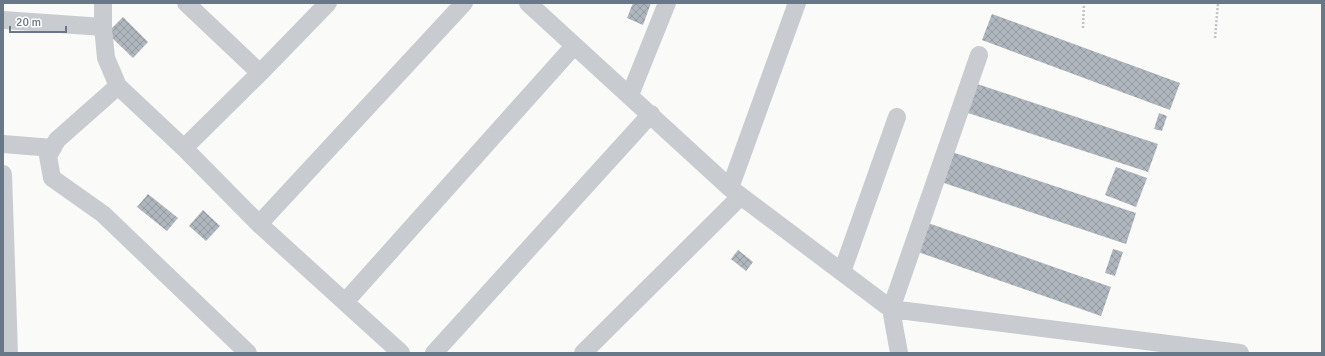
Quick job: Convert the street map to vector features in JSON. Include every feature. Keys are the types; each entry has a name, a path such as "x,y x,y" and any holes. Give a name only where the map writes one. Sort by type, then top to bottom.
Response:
{"street":[{"path":"103,3 103,27 106,58 118,86 184,148 259,224 401,353"},
{"path":"186,3 260,73"},
{"path":"184,148 328,3"},
{"path":"259,224 464,3"},
{"path":"528,3 735,193 890,308 1240,353"},
{"path":"630,95 667,3"},
{"path":"583,353 735,193 797,3"},
{"path":"3,20 103,27"},
{"path":"345,302 574,46"},
{"path":"899,353 890,308 979,55"},
{"path":"118,86 57,140 48,156 52,178 103,214 248,353"},
{"path":"434,353 650,114"},
{"path":"842,272 897,117"},
{"path":"3,144 53,148"},
{"path":"3,174 9,353"}],"path":[{"path":"1083,28 1084,3"},
{"path":"1216,38 1218,3"}],"building":[{"path":"633,3 651,3 643,25 627,18"},
{"path":"992,14 1180,83 1170,110 982,40"},
{"path":"123,17 148,42 133,58 107,33"},
{"path":"971,82 1158,144 1148,172 962,111"},
{"path":"1159,113 1167,116 1162,131 1154,129"},
{"path":"949,151 1136,213 1126,244 938,181"},
{"path":"1116,167 1147,178 1136,207 1105,195"},
{"path":"148,194 178,218 167,231 137,207"},
{"path":"203,210 220,226 206,241 189,226"},
{"path":"928,223 1111,287 1101,316 918,252"},
{"path":"1113,249 1123,252 1115,276 1105,273"},
{"path":"738,250 753,262 746,271 731,259"}]}
